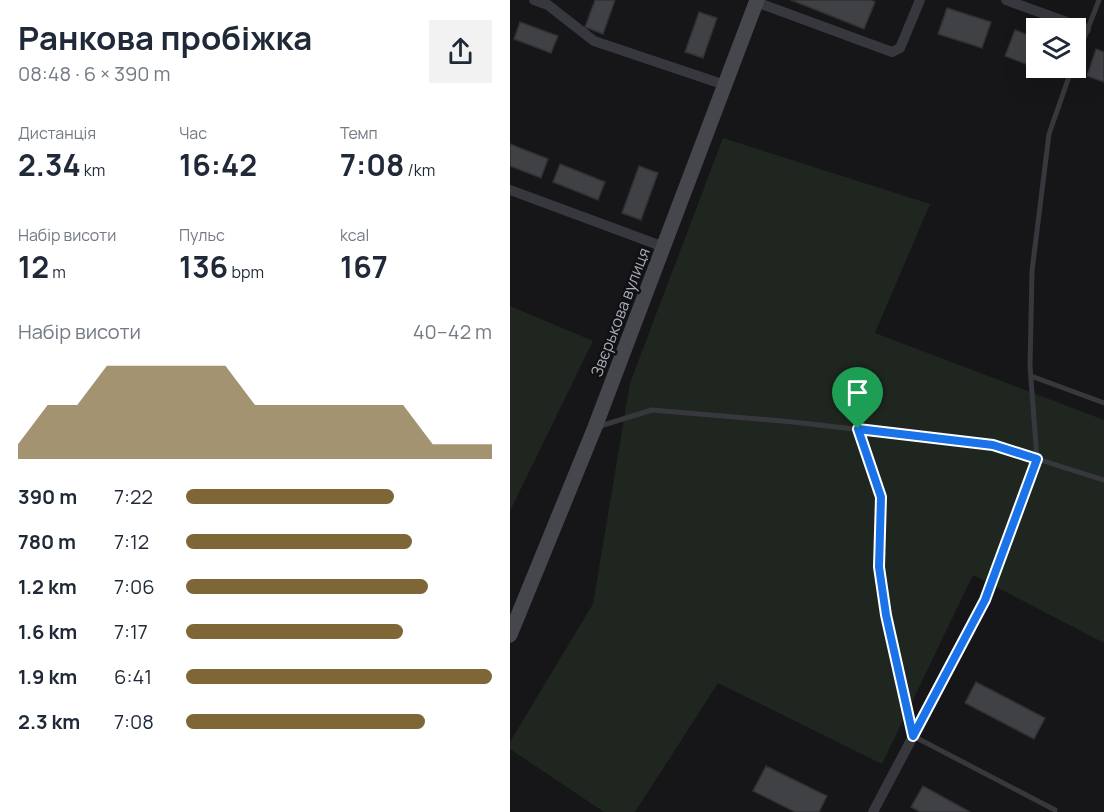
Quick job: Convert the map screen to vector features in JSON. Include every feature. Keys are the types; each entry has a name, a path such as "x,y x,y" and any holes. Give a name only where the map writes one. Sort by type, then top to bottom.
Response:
{"street":[{"path":"534,0 549,2 594,41 725,85"},
{"path":"757,1 892,52 900,48 920,0"},
{"path":"1006,0 1056,18"},
{"name":"Звєрькова вулиця","path":"510,635 596,427 757,1"},
{"path":"510,190 664,248"},
{"path":"873,812 985,600"}],"lane":[{"path":"1086,29 1099,0"},
{"path":"985,600 1037,459 1031,376 1032,271 1049,134 1069,78"},
{"path":"1031,376 1104,403"},
{"path":"596,427 652,410 858,429 993,445 1104,480"},
{"path":"858,429 881,497 879,567 886,615 913,736 1055,810"}],"shaded area":[{"path":"723,138 930,204 875,333 1104,420 1104,643 973,575 882,764 718,683 635,812 604,812 510,749 510,742 593,604 630,383"},
{"path":"510,306 593,341 510,511"}],"building":[{"path":"595,0 615,0 603,34 585,27"},
{"path":"791,0 871,0 875,2 864,29"},
{"path":"947,8 991,22 982,48 938,34"},
{"path":"699,12 717,18 703,58 685,52"},
{"path":"520,22 558,36 551,53 514,39"},
{"path":"1015,30 1026,34 1026,64 1005,56"},
{"path":"1096,49 1104,52 1104,82 1087,76"},
{"path":"510,144 548,159 541,178 510,166"},
{"path":"560,164 605,182 598,200 553,182"},
{"path":"639,166 658,173 641,220 622,213"},
{"path":"976,682 1045,718 1034,739 965,703"},
{"path":"766,766 827,796 819,812 795,812 753,791"},
{"path":"923,786 970,812 920,812 911,807"}],"route":[{"path":"858,429 993,445 1037,459 985,600 913,736 886,615 879,567 881,497 858,429"}]}
